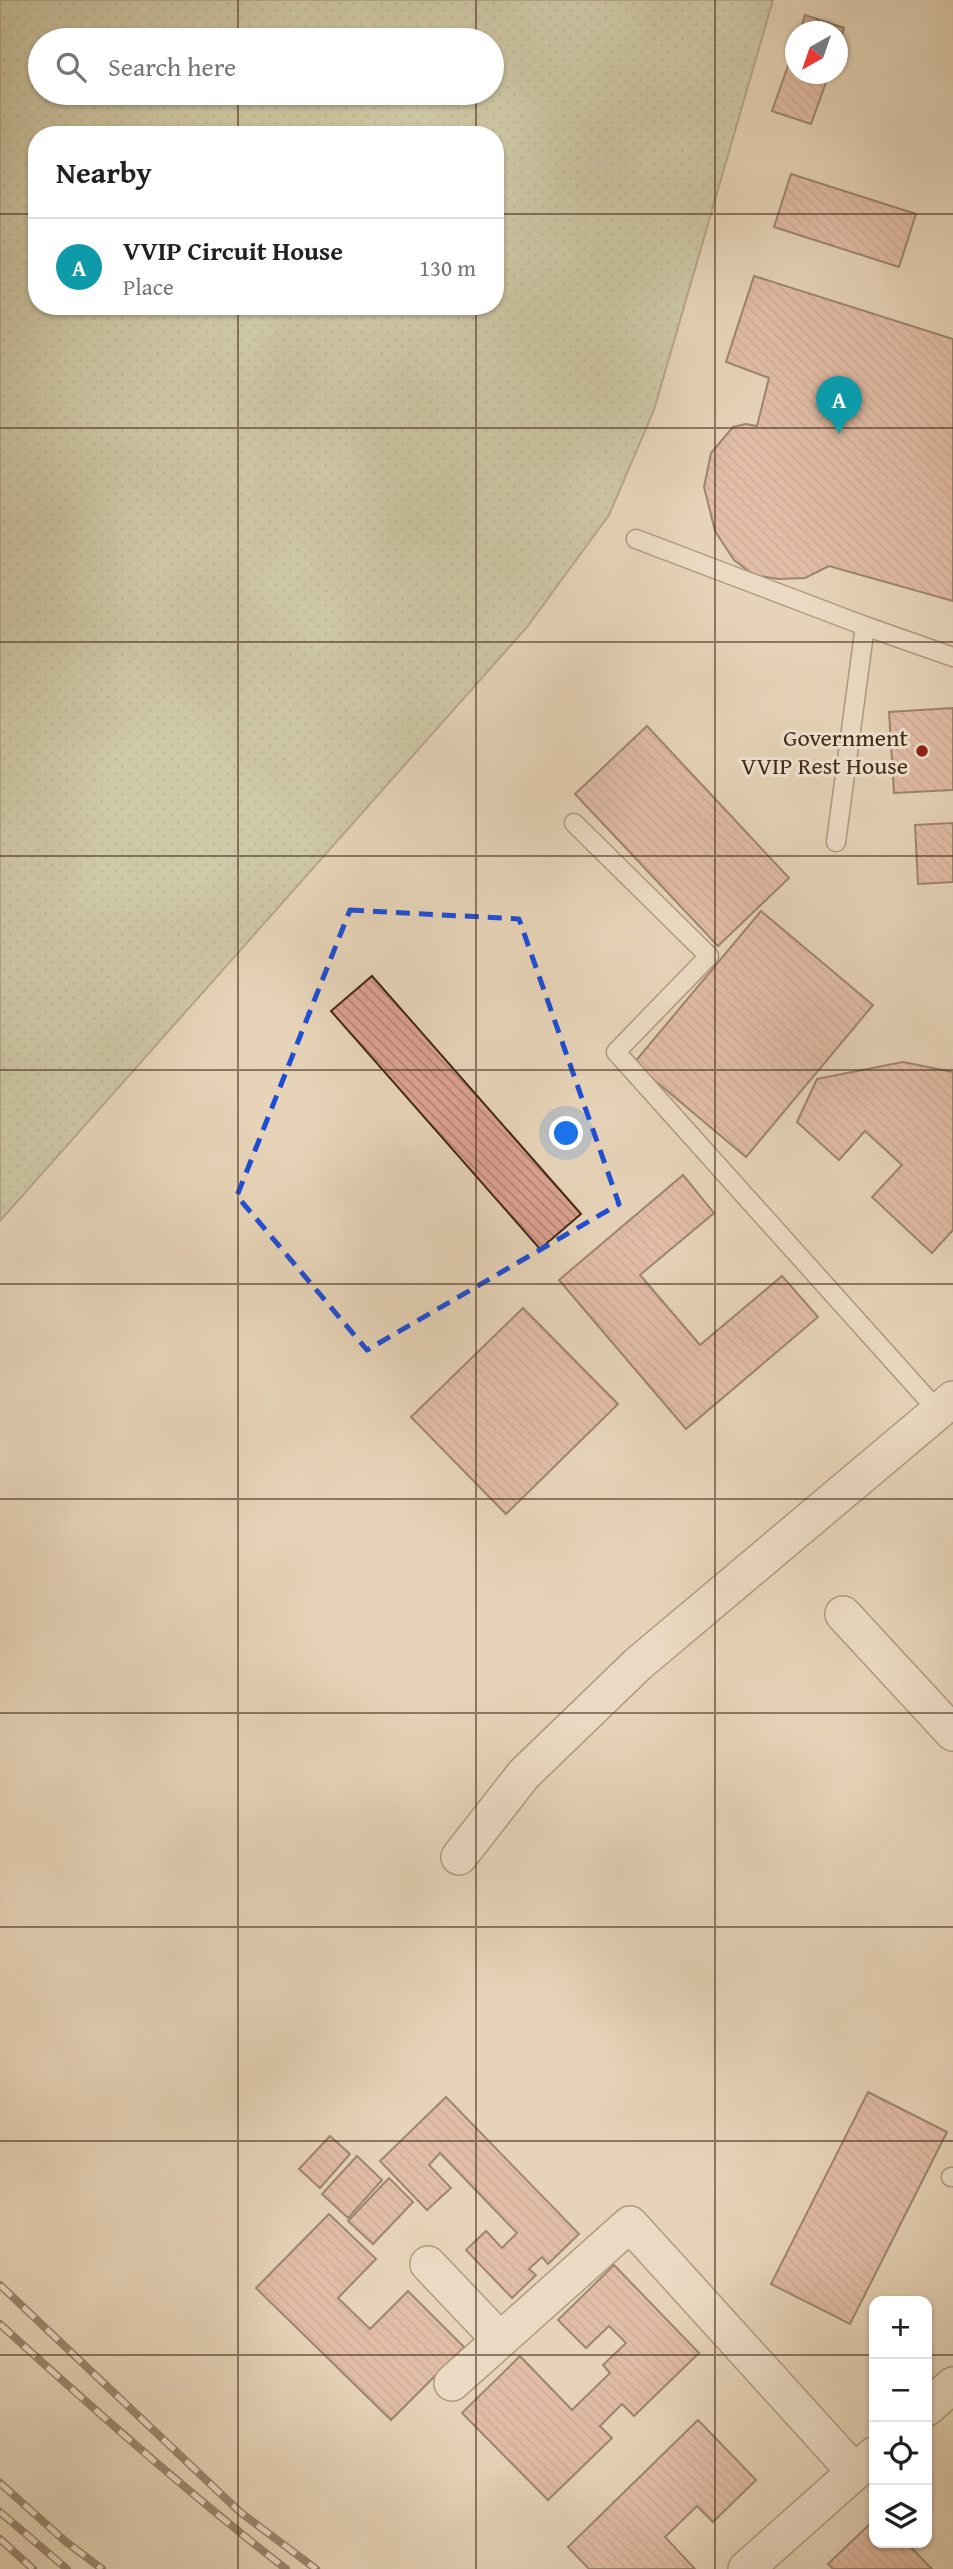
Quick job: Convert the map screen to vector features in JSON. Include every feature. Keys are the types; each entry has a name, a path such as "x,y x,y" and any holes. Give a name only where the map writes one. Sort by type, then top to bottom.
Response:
{"street":[{"path":"458,1857 524,1774 638,1664 946,1405"},
{"path":"843,1614 953,1733"},
{"path":"453,2383 630,2224 865,2463 746,2569"},
{"path":"428,2264 500,2340"},
{"path":"932,2404 953,2385"}],"lane":[{"path":"636,538 953,657"},
{"path":"836,842 865,626"},
{"path":"574,823 709,956 616,1052 946,1405"}],"highlighted area":[{"path":"350,910 519,919 619,1204 367,1350 237,1196"}],"green space":[{"path":"0,0 773,0 654,410 609,515 527,627 0,1221"}],"building":[{"path":"805,15 823,21 803,21"},
{"path":"785,74 785,84 825,84 811,124 772,111"},
{"path":"791,174 916,214 899,267 774,227"},
{"path":"754,276 953,339 953,601 829,566 805,578 778,579 754,575 734,560 715,531 704,487 711,453 733,427 746,424 757,426 769,378 726,362"},
{"name":"Government VVIP Rest House","path":"953,708 953,790 894,793 889,712"},
{"path":"647,726 789,878 718,946 575,794"},
{"name":"Government VVIP Rest House","path":"953,823 953,882 918,884 915,825"},
{"path":"761,911 873,1005 746,1157 634,1063"},
{"path":"372,976 581,1214 540,1249 331,1011"},
{"path":"903,1062 953,1072 953,1230 932,1253 872,1197 902,1165 865,1131 839,1160 797,1122 817,1079"},
{"path":"683,1175 714,1213 640,1275 700,1345 782,1276 818,1317 686,1429 559,1280"},
{"path":"523,1308 618,1404 506,1514 411,1417"},
{"path":"868,2092 947,2132 850,2324 771,2284"},
{"path":"446,2097 579,2234 548,2264 542,2257 529,2269 536,2275 512,2298 466,2250 486,2231 502,2248 517,2233 440,2153 429,2165 451,2188 427,2210 380,2161"},
{"path":"330,2136 350,2154 320,2188 299,2169"},
{"path":"357,2156 382,2180 348,2218 322,2194"},
{"path":"389,2178 413,2202 373,2244 348,2221"},
{"path":"329,2214 376,2259 338,2298 370,2329 408,2291 464,2347 391,2420 256,2288"},
{"path":"614,2265 699,2353 634,2416 622,2404 600,2426 612,2438 548,2500 462,2413 520,2356 572,2410 610,2373 603,2365 626,2343 609,2326 586,2348 558,2320"},
{"path":"698,2420 756,2480 713,2522 697,2506 665,2537 695,2569 589,2569 568,2547"},
{"path":"869,2525 869,2548 912,2548 932,2569 833,2569 828,2564"}],"railway":[{"path":"0,2285 240,2512 316,2569"},
{"path":"0,2324 141,2450 286,2569"},
{"path":"0,2483 65,2541 102,2569"},
{"path":"0,2512 67,2569"},
{"path":"0,2539 33,2569"}],"place":[{"name":"VVIP Circuit House","path":"839,434"},
{"name":"Government VVIP Rest House","path":"922,751"}]}
